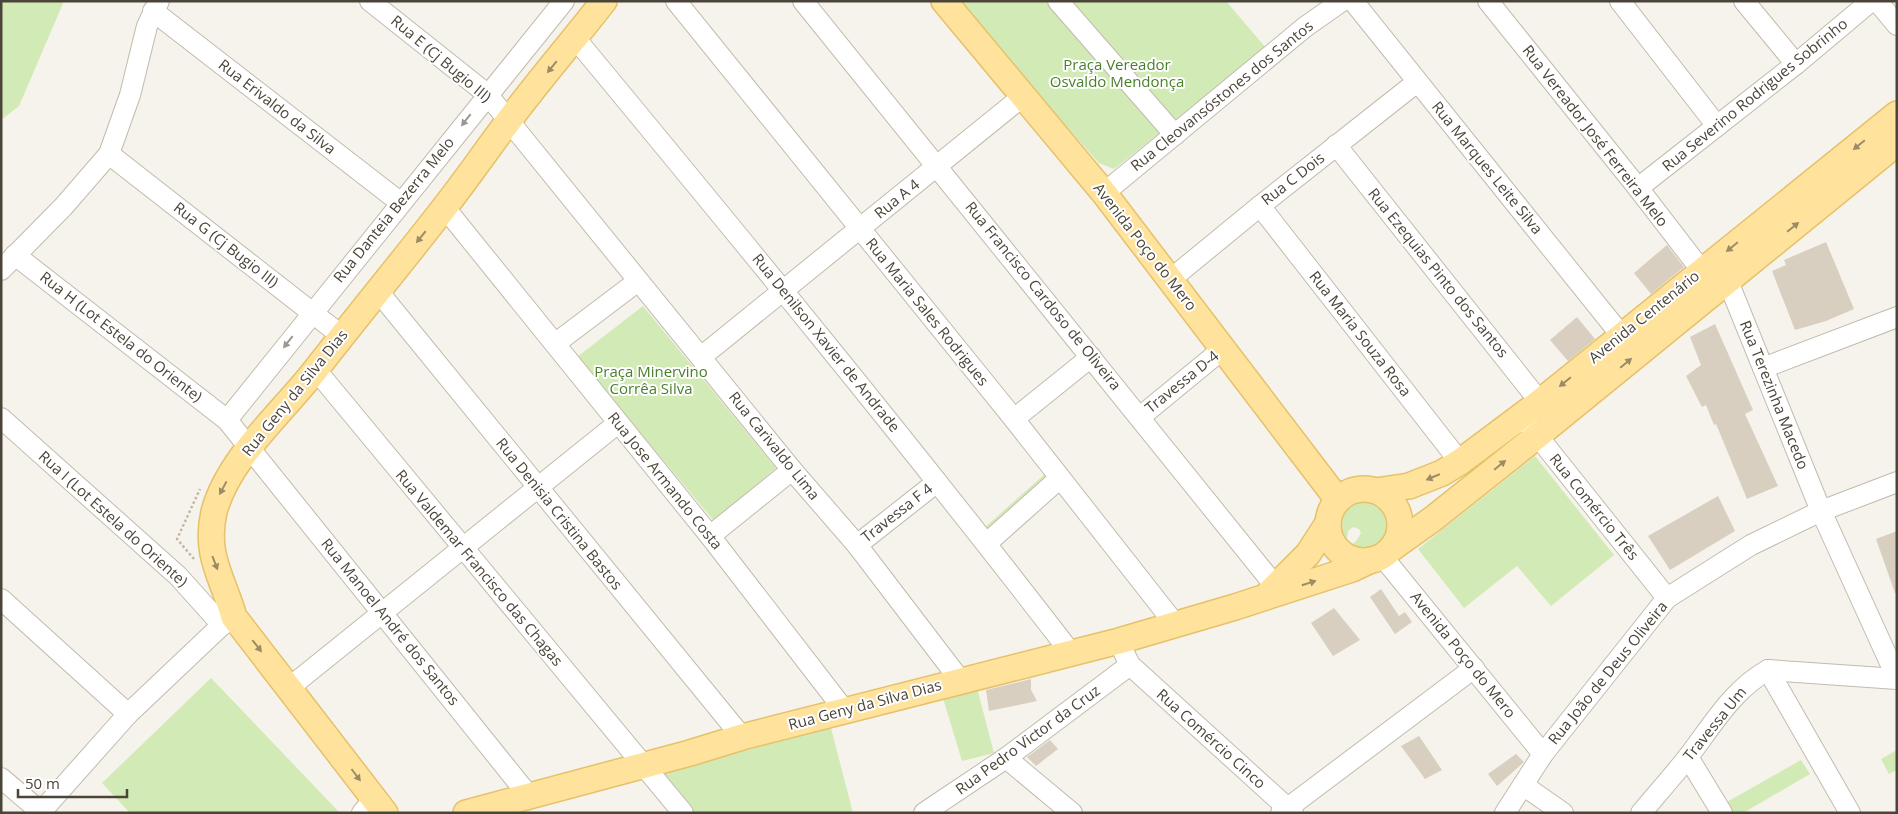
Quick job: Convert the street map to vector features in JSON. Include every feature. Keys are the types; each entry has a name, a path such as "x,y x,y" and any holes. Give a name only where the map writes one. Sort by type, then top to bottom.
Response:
{"main road":[{"name":"Rua Geny da Silva Dias","path":"379,810 290,687 228,621 226,589 212,558 210,536 222,489 250,448 316,370 377,290 445,208 508,121 604,1"},
{"name":"Avenida Poço do Mero","path":"944,1 1022,97 1104,193 1172,279 1338,500"},
{"name":"Avenida Centenário","path":"1382,555 1434,518 1537,436 1633,336 1702,272 1897,114"},
{"name":"Avenida Centenário","path":"1376,491 1409,486 1442,473 1460,462 1633,336 1727,279 1897,143"},
{"path":"1355,490 1376,491 1386,496 1394,505 1399,515 1400,527 1398,538 1382,555 1350,558 1340,552 1331,539 1328,523 1332,508 1338,500 1355,490"},
{"name":"Rua Geny da Silva Dias","path":"1273,592 1308,554 1328,523"},
{"name":"Rua Geny da Silva Dias","path":"466,813 742,737 1119,641 1382,555"}],"street":[{"name":"Rua E (Cj Bugio III)","path":"370,1 487,94 508,121"},
{"name":"Rua Danteia Bezerra Melo","path":"226,420 487,94 564,1"},
{"name":"Rua Maria Sales Rodrigues","path":"676,1 1014,419 1175,624"},
{"name":"Rua Francisco Cardoso de Oliveira","path":"803,1 1140,417 1273,592"},
{"path":"1058,1 1175,135"},
{"name":"Rua Cleovansóstones dos Santos","path":"1104,193 1305,27 1342,1"},
{"name":"Rua Marques Leite Silva","path":"1353,1 1417,82 1633,336"},
{"name":"Rua Vereador José Ferreira Melo","path":"1488,1 1638,188 1702,272"},
{"path":"1620,1 1717,126"},
{"path":"1744,1 1796,64"},
{"name":"Rua Severino Rodrigues Sobrinho","path":"1638,188 1796,64 1871,1"},
{"path":"1877,1 1897,25"},
{"path":"1,270 70,200 109,154 128,104 147,26 156,6"},
{"name":"Rua Erivaldo da Silva","path":"156,6 401,203"},
{"name":"Rua Denilson Xavier de Andrade","path":"575,38 784,291 987,543 1071,653"},
{"name":"Rua C Dois","path":"1172,279 1260,206 1417,82"},
{"name":"Rua A 4","path":"701,357 1022,97"},
{"name":"Rua Carivaldo Lima","path":"508,121 792,470 857,545 960,680"},
{"name":"Rua Ezequias Pinto dos Santos","path":"1336,145 1531,409"},
{"name":"Rua G (Cj Bugio III)","path":"109,154 342,336"},
{"name":"Rua Maria Souza Rosa","path":"1260,206 1460,462"},
{"name":"Rua Jose Armando Costa","path":"445,208 556,343 710,536 845,712"},
{"name":"Rua H (Lot Estela do Oriente)","path":"15,255 226,420 250,448"},
{"name":"Rua Terezinha Macedo","path":"1727,279 1821,511 1897,678"},
{"path":"556,343 638,280"},
{"name":"Rua Denisia Cristina Bastos","path":"377,290 742,737"},
{"path":"1763,368 1897,317"},
{"name":"Travessa D-4","path":"1140,417 1224,348"},
{"path":"1014,419 1091,357"},
{"name":"Rua Valdemar Francisco das Chagas","path":"316,370 683,813"},
{"name":"Rua Comércio Três","path":"1531,409 1537,436 1667,598"},
{"name":"Rua I (Lot Estela do Oriente)","path":"1,418 228,621"},
{"path":"290,687 618,423"},
{"name":"Rua Manoel André dos Santos","path":"250,448 529,796"},
{"path":"710,536 792,470"},
{"path":"987,543 1060,478"},
{"name":"Travessa F 4","path":"857,545 937,482"},
{"name":"Rua João de Deus Oliveira","path":"1505,813 1543,754 1667,598 1725,560 1821,511 1897,482"},
{"name":"Avenida Poço do Mero","path":"1382,555 1543,754"},
{"path":"1,599 128,714"},
{"path":"1,778 40,812 128,714 228,621"},
{"path":"1119,641 1130,665"},
{"name":"Rua Pedro Victor da Cruz","path":"924,813 1006,758 1130,665"},
{"name":"Rua Comércio Cinco","path":"1130,665 1287,811"},
{"path":"1287,811 1474,668"},
{"path":"1768,670 1897,678"},
{"path":"1768,670 1850,813"},
{"name":"Travessa Um","path":"1641,813 1688,757 1735,695 1752,679 1768,670"},
{"path":"1688,757 1722,813"},
{"path":"1006,758 1072,813"},
{"path":"1523,784 1563,813"}],"green space":[{"path":"1,1 64,1 19,106 1,120"},
{"name":"Praça Vereador Osvaldo Mendonça","path":"961,1 1226,1 1266,48 1114,169 1099,163 961,8"},
{"name":"Praça Minervino Corrêa Silva","path":"643,306 776,468 714,521 577,357"},
{"path":"1535,456 1614,555 1551,606 1517,566 1464,608 1418,549"},
{"path":"1046,473 1052,478 987,537 984,528"},
{"path":"1358,494 1371,496 1381,501 1387,509 1391,519 1391,529 1387,539 1379,546 1368,551 1355,551 1345,547 1338,539 1334,529 1334,518 1338,508 1346,499","holes":["1353,527 1359,529 1361,533 1349,548 1346,544 1348,531"]},
{"path":"211,678 340,813 130,813 102,783"},
{"path":"977,688 994,753 962,761 943,698"},
{"path":"831,728 853,813 683,813 655,774"},
{"path":"1897,750 1897,770 1889,774 1881,759"},
{"path":"1801,760 1810,774 1743,813 1731,813 1725,803"}],"building":[{"path":"1826,242 1854,309 1826,321 1795,330 1772,271 1786,265 1784,260"},
{"path":"1667,245 1684,267 1651,294 1634,273"},
{"path":"1577,317 1595,339 1568,361 1550,340"},
{"path":"1715,324 1753,410 1745,414 1778,486 1747,499 1716,424 1714,425 1706,405 1702,407 1686,376 1701,365 1690,337"},
{"path":"1718,496 1735,531 1670,570 1648,536"},
{"path":"1897,531 1897,593 1895,593 1876,539"},
{"path":"1381,589 1399,616 1405,612 1412,622 1395,634 1370,597"},
{"path":"1334,608 1360,640 1333,656 1311,623"},
{"path":"1031,679 1031,690 1037,701 989,711 986,690"},
{"path":"1419,736 1442,770 1425,779 1401,746"},
{"path":"1050,740 1058,749 1036,766 1027,757"},
{"path":"1516,754 1524,762 1497,786 1488,774"}]}
